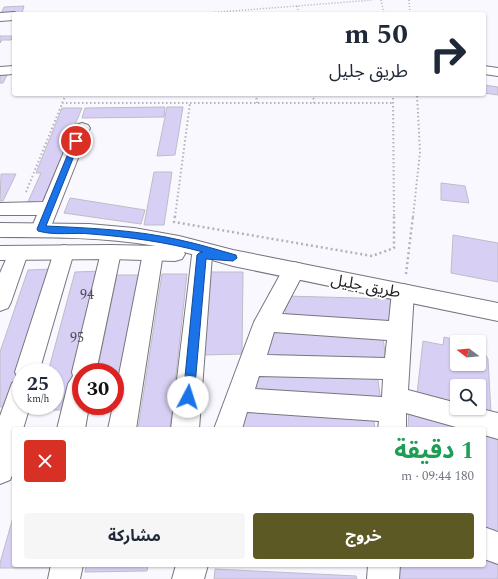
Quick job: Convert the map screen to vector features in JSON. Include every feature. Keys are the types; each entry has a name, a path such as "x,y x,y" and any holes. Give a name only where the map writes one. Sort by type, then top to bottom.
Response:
{"street":[{"path":"0,17 12,16"},
{"path":"486,70 498,72"},
{"path":"41,229 82,128"},
{"path":"0,209 50,208"},
{"name":"طريق جليل","path":"0,230 41,229 134,235 179,243 233,258 498,312"},
{"path":"30,363 64,252"},
{"path":"86,363 112,252"},
{"name":"طريق جليل","path":"9,253 112,252 202,255 233,258"},
{"path":"1,297 9,253"},
{"path":"122,427 153,253"},
{"path":"185,427 202,255"},
{"path":"229,427 266,322 294,270"},
{"path":"393,412 403,292"},
{"path":"266,322 400,331"},
{"path":"251,365 397,370"},
{"path":"238,400 393,412 498,426"},
{"path":"0,470 14,415"},
{"path":"71,427 74,415"},
{"path":"486,544 498,548"},
{"path":"64,579 67,567"},
{"path":"188,579 191,567"}],"path":[{"path":"221,12 373,0"},
{"path":"382,0 384,12"},
{"path":"408,0 410,12"},
{"path":"297,6 298,12"},
{"path":"19,208 65,96"},
{"path":"256,96 257,103"},
{"path":"313,96 314,103"},
{"path":"190,103 174,222 372,256 394,248 393,96"},
{"path":"403,292 420,152 417,96"},
{"path":"62,103 393,102"}],"building":[{"path":"24,6 22,12 1,14 4,7"},
{"path":"0,36 12,36 11,40 2,40 0,43"},
{"path":"0,73 8,73 3,83 0,83"},
{"path":"486,85 498,87 498,95 486,93"},
{"path":"165,107 164,117 82,118 85,108"},
{"path":"167,107 183,107 175,155 157,156"},
{"path":"62,108 82,108 42,204 27,204 41,173 36,173"},
{"path":"154,172 172,172 164,225 144,225"},
{"path":"1,174 16,174 3,201 0,201"},
{"path":"441,183 465,186 469,203 441,200"},
{"path":"70,198 145,210 141,224 64,213"},
{"path":"453,235 498,243 498,282 451,273"},
{"path":"53,269 25,363 12,363 12,406 0,407 0,352 28,270"},
{"path":"103,271 82,363 72,363 72,410 64,410 64,363 50,363 75,272"},
{"path":"209,272 243,272 242,354 204,355"},
{"path":"162,274 187,274 170,427 138,427"},
{"path":"117,275 143,275 124,391 124,363 99,363"},
{"path":"285,296 395,299 398,324 286,320"},
{"path":"264,331 383,336 386,363 263,358"},
{"path":"444,337 450,338 450,371 486,371 486,356 488,359 491,413 486,412 486,379 450,379 450,402 417,394 423,341 443,345"},
{"path":"255,368 377,373 381,402 253,397"},
{"path":"244,407 373,414 375,427 242,427"},
{"path":"409,409 471,427 408,427"},
{"path":"486,432 498,435 498,538 486,534"},
{"path":"12,521 12,567 61,568 0,568 0,563"},
{"path":"486,553 498,557 498,579 399,579 400,567 486,567"},
{"path":"86,567 148,567 147,571 85,572"},
{"path":"215,569 356,576 357,579 214,579"}],"route":[{"path":"76,141 41,229 134,235 179,243 233,258 202,255 188,397"}]}
